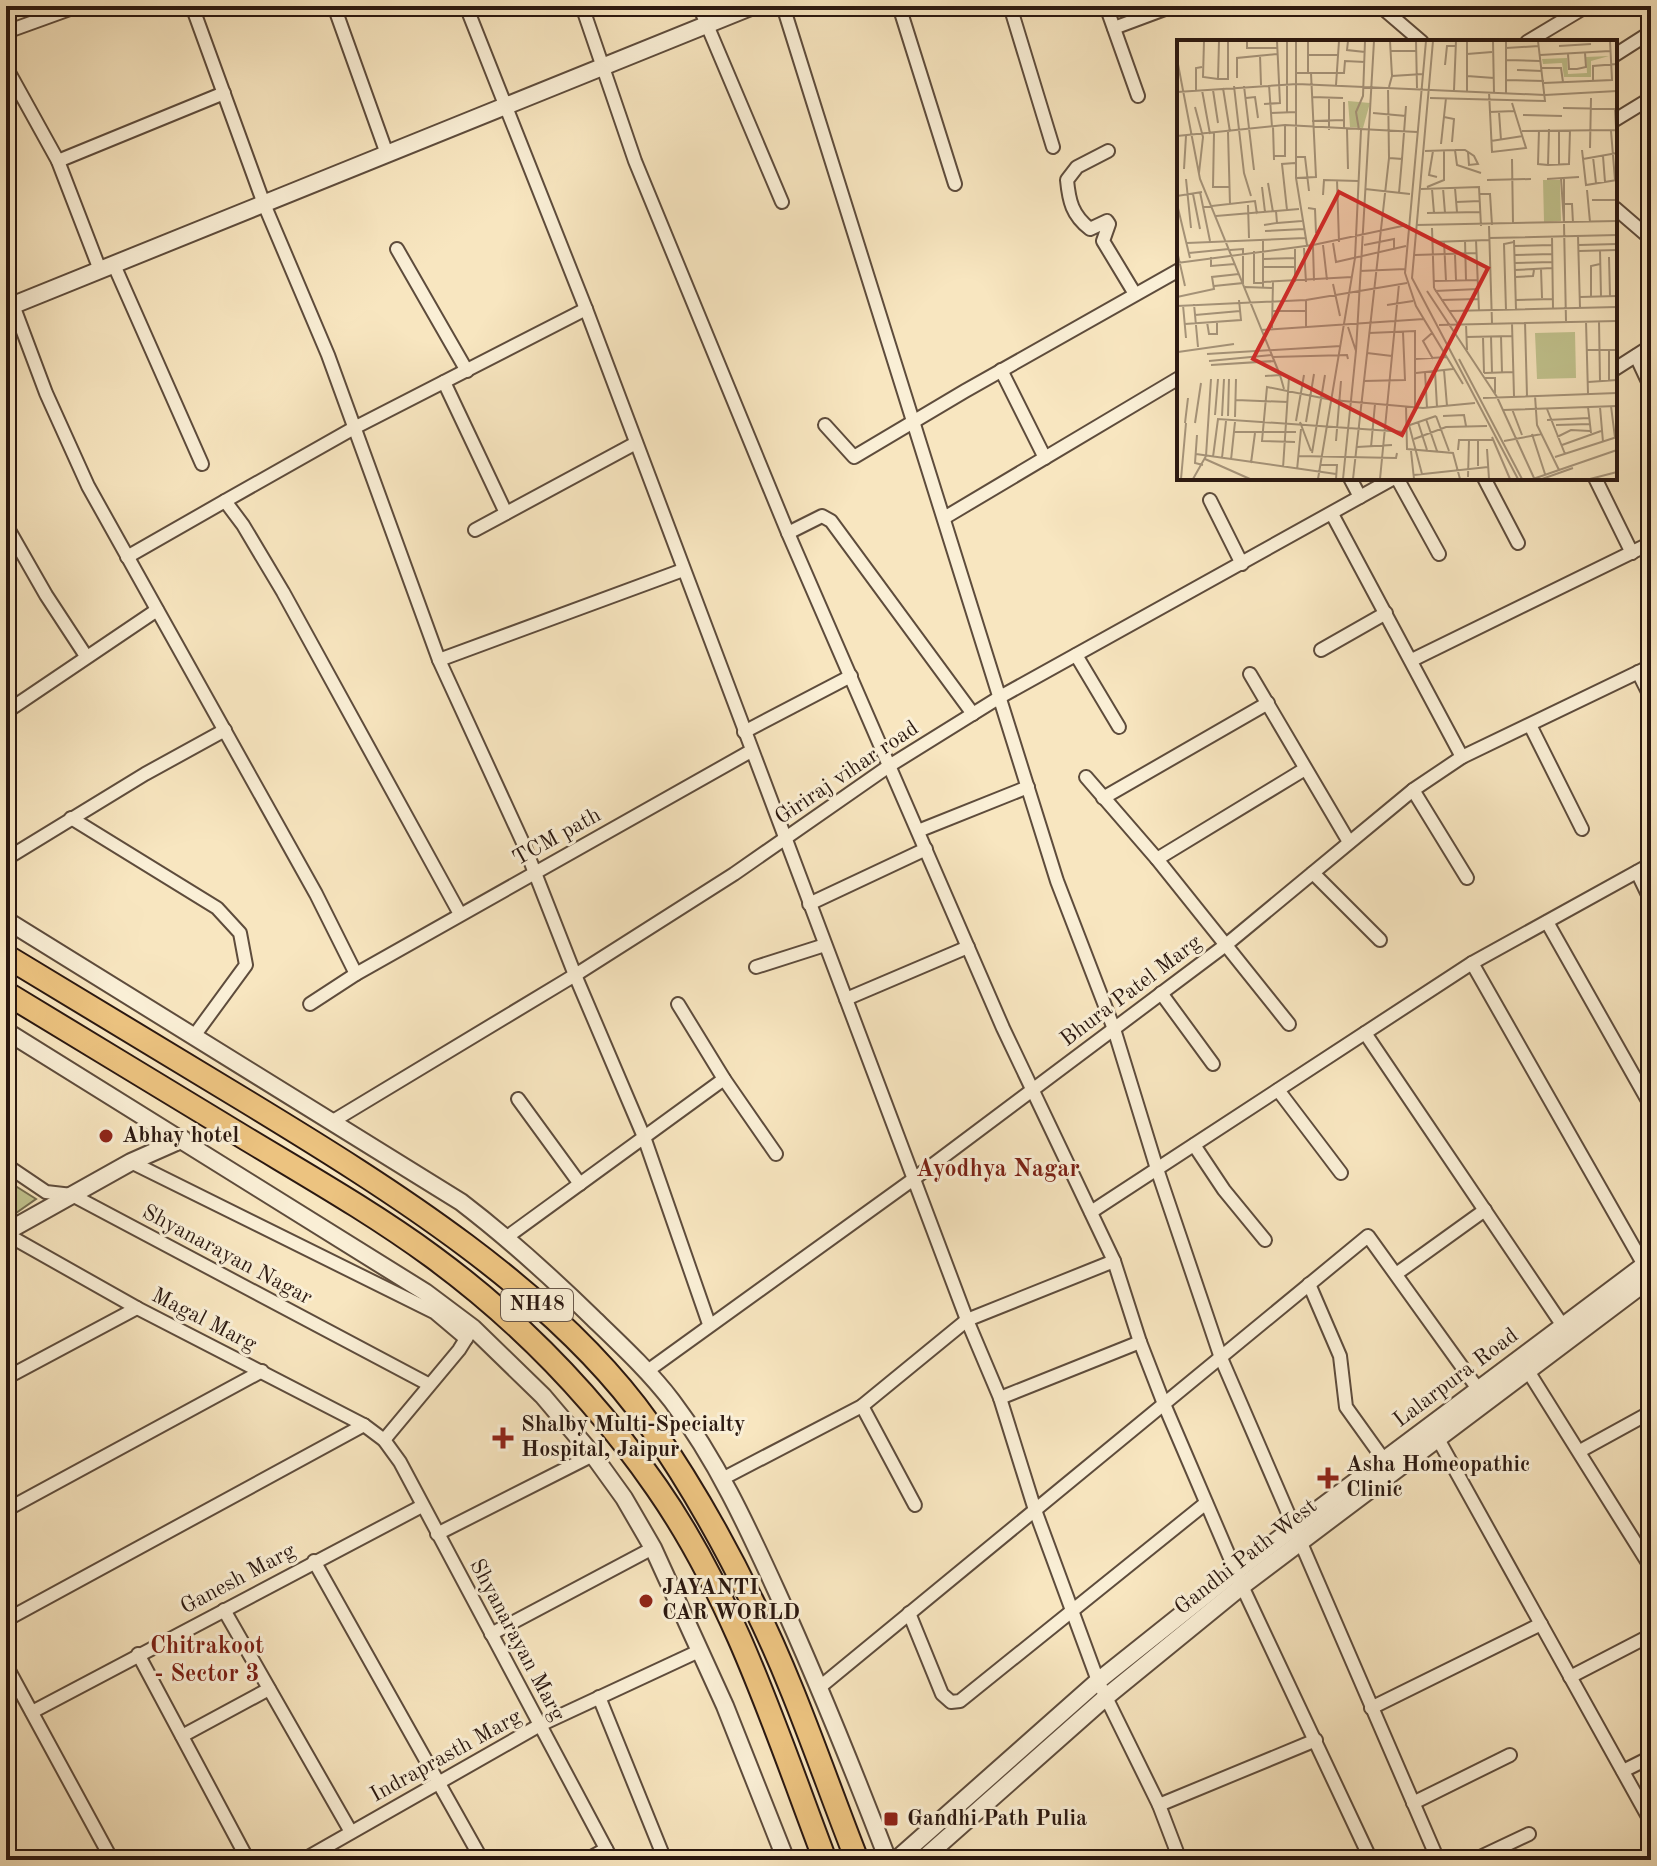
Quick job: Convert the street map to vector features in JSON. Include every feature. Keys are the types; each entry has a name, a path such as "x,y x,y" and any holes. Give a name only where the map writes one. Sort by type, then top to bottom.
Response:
{"highway":[{"name":"NH48","path":"6,956 341,1159 416,1210 487,1262 565,1329 610,1376 648,1423 684,1478 753,1603 778,1658 855,1855"},
{"name":"NH48","path":"6,993 386,1224 476,1291 559,1366 658,1489 695,1551 748,1657 825,1860"}],"street":[{"path":"6,32 78,6"},
{"path":"192,6 264,204 328,355 439,660 535,872 644,1137 709,1324"},
{"path":"334,6 387,154"},
{"path":"466,6 586,309 784,839 967,1320 1000,1398 1035,1510 1098,1681 1159,1805 1180,1860"},
{"path":"582,6 635,161 788,533 1032,1090 1114,1261 1164,1404 1239,1579 1371,1860"},
{"path":"699,6 782,202"},
{"path":"356,974 316,894 127,557 66,440 10,307 753,6"},
{"path":"783,6 1057,881 1114,1029 1157,1169 1221,1358 1438,1860"},
{"path":"899,6 955,184"},
{"path":"1010,6 1053,147"},
{"path":"1106,6 1138,96"},
{"path":"1114,28 1173,6"},
{"path":"1380,6 1420,40"},
{"path":"1530,40 1587,6"},
{"path":"1617,54 1651,32"},
{"path":"6,67 58,161 202,464"},
{"path":"6,94 16,83"},
{"path":"58,161 224,93"},
{"path":"1617,119 1650,101"},
{"path":"1108,151 1077,167 1067,180 1069,203 1079,220 1090,229 1107,221 1109,224 1103,241 1135,294"},
{"path":"1617,210 1651,239"},
{"path":"397,249 467,371"},
{"path":"825,425 854,457 1177,271"},
{"path":"127,557 354,428 586,309"},
{"path":"1617,368 1651,346"},
{"path":"1636,356 1651,388"},
{"path":"1001,370 1045,458"},
{"path":"944,518 1177,379"},
{"path":"444,382 506,513"},
{"path":"475,530 636,443"},
{"path":"1351,480 1360,497"},
{"name":"Giriraj vihar road","path":"333,1121 575,975 734,874 889,766 1000,697 1392,480"},
{"path":"1397,480 1439,554"},
{"path":"1485,480 1518,543"},
{"path":"1596,480 1632,553"},
{"path":"1210,500 1242,564"},
{"path":"225,501 243,525 290,605 460,914"},
{"path":"1332,514 1462,757"},
{"path":"788,533 822,516 831,521 973,714"},
{"path":"6,525 86,656"},
{"path":"1412,660 1651,543"},
{"path":"439,660 683,570"},
{"path":"6,712 157,610"},
{"path":"1321,650 1386,613"},
{"path":"1076,655 1119,727"},
{"name":"Bhura Patel Marg","path":"646,1372 915,1178 1227,944 1413,790 1462,757 1651,666"},
{"path":"1638,672 1651,698"},
{"path":"1250,674 1349,842"},
{"path":"744,732 851,676"},
{"path":"1103,798 1268,703"},
{"path":"1530,725 1582,829"},
{"path":"6,859 225,730"},
{"name":"TCM path","path":"310,1004 460,914 751,751"},
{"path":"1157,859 1305,769"},
{"path":"1086,777 1227,944 1289,1024"},
{"path":"918,831 1028,787"},
{"path":"1413,790 1467,878"},
{"path":"71,818 217,908 240,933 246,965 194,1036"},
{"path":"809,904 926,849"},
{"path":"1091,1212 1472,963 1651,864"},
{"path":"1637,872 1651,901"},
{"path":"1313,873 1380,940"},
{"path":"6,920 461,1202 547,1273 646,1372 672,1401 722,1479 747,1526 820,1687 888,1860"},
{"path":"1547,922 1651,1106"},
{"path":"756,967 825,945"},
{"path":"846,999 968,947"},
{"path":"1472,963 1649,1268"},
{"path":"1161,993 1213,1064"},
{"path":"678,1004 724,1079 776,1154"},
{"path":"6,1031 378,1262 543,1396 593,1455 624,1498 653,1548 725,1706 786,1860"},
{"path":"1365,1033 1563,1326"},
{"path":"507,1237 724,1079"},
{"path":"1278,1090 1341,1173"},
{"path":"518,1099 580,1184"},
{"path":"6,1233 131,1162 183,1139"},
{"path":"1194,1145 1224,1190 1265,1240"},
{"path":"131,1162 434,1312 469,1334"},
{"name":"Shyanarayan Nagar","path":"6,1165 46,1192 72,1195 428,1384"},
{"path":"1396,1274 1485,1210"},
{"name":"Magal Marg","path":"6,1233 137,1308 364,1425 384,1440"},
{"path":"820,1687 1368,1236 1478,1389"},
{"path":"722,1479 862,1406 967,1320 1114,1261"},
{"name":"Lalarpura Road","path":"1298,1533 1384,1460 1433,1433 1478,1389 1649,1268"},
{"name":"Gandhi Path West","path":"922,1860 1239,1579 1433,1433 1528,1371 1649,1268"},
{"path":"1309,1284 1340,1356 1346,1407 1384,1460"},
{"path":"6,1378 137,1308"},
{"path":"384,1440 469,1334"},
{"path":"1000,1398 1140,1342"},
{"path":"6,1510 262,1371"},
{"path":"1528,1371 1650,1566"},
{"path":"862,1406 915,1505"},
{"path":"1580,1451 1651,1412"},
{"path":"6,1620 364,1425"},
{"path":"1433,1433 1651,1822"},
{"name":"Shyanarayan Marg","path":"384,1440 400,1462 609,1854"},
{"path":"437,1534 593,1455"},
{"path":"909,1613 942,1694 951,1702 960,1701 1206,1503"},
{"name":"Ganesh Marg","path":"32,1712 422,1506"},
{"path":"491,1634 653,1548"},
{"path":"314,1561 482,1860"},
{"path":"896,1860 1098,1681 1239,1579"},
{"path":"224,1610 351,1832"},
{"path":"1371,1708 1541,1624"},
{"path":"1570,1677 1651,1635"},
{"name":"Indraprasth Marg","path":"303,1860 540,1725 699,1651"},
{"path":"138,1654 248,1860"},
{"path":"6,1665 112,1860"},
{"path":"182,1736 269,1689"},
{"path":"599,1697 665,1860"},
{"path":"1159,1805 1316,1740"},
{"path":"1413,1803 1510,1755"},
{"path":"1623,1771 1651,1757"},
{"path":"1474,1860 1529,1834"},
{"path":"586,1860 609,1854"}],"green space":[{"path":"6,1180 36,1199 6,1220"}],"place":[{"name":"Abhay hotel","path":"106,1136"},
{"name":"Shalby Multi-Specialty Hospital, Jaipur","path":"503,1438"},
{"name":"Asha Homeopathic Clinic","path":"1328,1478"},
{"name":"JAYANTI CAR WORLD","path":"646,1601"},
{"name":"Gandhi Path Pulia","path":"891,1819"}],"district":[{"name":"Ayodhya Nagar","path":"998,1170"},
{"name":"Chitrakoot - Sector 3","path":"207,1661"}]}
